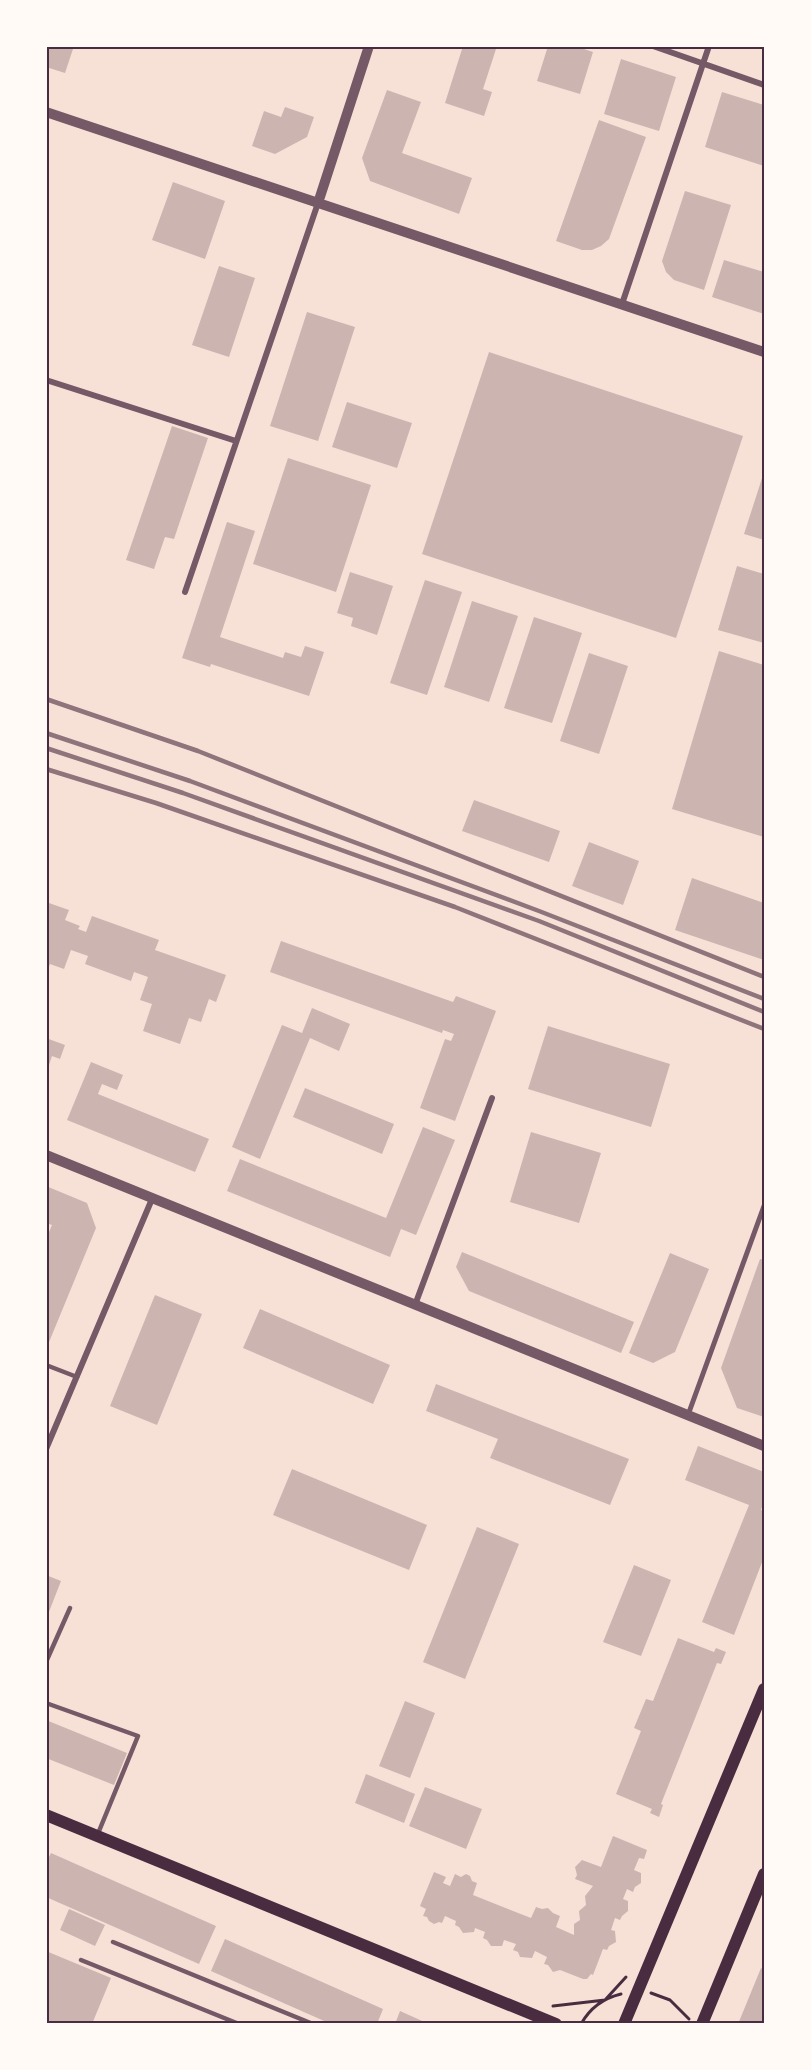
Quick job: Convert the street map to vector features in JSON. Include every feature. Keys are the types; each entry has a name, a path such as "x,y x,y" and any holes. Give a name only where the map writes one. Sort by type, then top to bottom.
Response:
{"main road":[{"path":"624,2024 765,1689"},
{"path":"46,1815 556,2024"},
{"path":"702,2024 765,1874"}],"street":[{"path":"185,592 318,203 369,46"},
{"path":"653,46 765,84"},
{"path":"622,304 709,46"},
{"path":"46,112 765,352"},
{"path":"46,380 236,441"},
{"path":"415,1305 492,1098"},
{"path":"46,1155 765,1446"},
{"path":"46,1449 152,1199"},
{"path":"688,1415 765,1206"}],"lane":[{"path":"46,1365 77,1377"},
{"path":"46,1662 70,1608"},
{"path":"46,1703 138,1736 97,1836"},
{"path":"113,1942 313,2024"},
{"path":"81,1960 239,2024"}],"path":[{"path":"553,2006 605,2000 628,1976"}],"building":[{"path":"46,46 74,46 65,73 46,67"},
{"path":"463,46 497,46 483,89 492,92 484,116 445,103"},
{"path":"548,46 575,46 593,52 580,94 537,81"},
{"path":"621,59 676,77 659,131 604,114"},
{"path":"387,90 421,102 402,153 472,178 459,214 370,181 362,158"},
{"path":"722,92 764,105 764,166 705,147"},
{"path":"285,107 314,117 307,137 275,154 252,146 264,111 281,117"},
{"path":"599,120 646,137 609,239 592,250 582,250 556,241"},
{"path":"173,182 225,201 205,259 152,240"},
{"path":"685,191 731,205 704,290 674,280 666,272 662,261"},
{"path":"724,260 764,272 764,314 712,297"},
{"path":"219,266 255,278 229,357 192,345"},
{"path":"307,312 355,327 318,441 270,426"},
{"path":"489,352 743,436 676,638 422,554"},
{"path":"347,402 412,423 397,468 332,447"},
{"path":"172,426 208,438 174,539 165,537 154,569 126,560"},
{"path":"288,458 371,485 336,592 253,564"},
{"path":"764,472 764,540 744,534"},
{"path":"227,522 255,531 220,637 283,658 285,652 301,657 305,646 324,652 309,696 211,664 210,667 182,658"},
{"path":"737,566 764,574 764,643 718,630"},
{"path":"350,572 393,586 377,635 351,626 353,618 337,613"},
{"path":"425,580 462,592 427,695 390,683"},
{"path":"472,601 518,616 489,702 444,687"},
{"path":"534,617 582,633 552,723 504,708"},
{"path":"719,651 764,665 764,837 672,809"},
{"path":"589,653 628,666 599,754 560,741"},
{"path":"474,800 560,831 549,862 462,831"},
{"path":"589,842 639,861 623,905 572,886"},
{"path":"692,878 764,903 764,960 675,930"},
{"path":"46,902 69,910 65,920 80,926 78,929 86,932 92,916 159,940 155,950 226,975 216,1002 209,999 201,1022 189,1018 180,1044 143,1031 152,1004 140,1000 148,977 134,972 131,981 85,964 88,956 71,950 64,969 50,964 46,974"},
{"path":"281,941 453,1002 456,996 496,1011 455,1121 420,1108 445,1039 451,1041 454,1034 443,1030 442,1033 270,972"},
{"path":"312,1008 350,1024 339,1051 310,1038 260,1159 232,1147 282,1025 302,1033"},
{"path":"548,1026 670,1064 651,1127 528,1089"},
{"path":"46,1038 65,1045 60,1059 52,1056 47,1071"},
{"path":"91,1062 123,1075 117,1090 102,1084 98,1094 209,1139 195,1172 67,1120"},
{"path":"305,1088 394,1124 382,1154 293,1117"},
{"path":"423,1127 455,1140 416,1235 401,1229 390,1257 227,1191 240,1159 386,1218"},
{"path":"531,1132 601,1153 579,1223 510,1202"},
{"path":"46,1186 87,1203 96,1228 47,1347 46,1239 52,1225 46,1223"},
{"path":"462,1252 634,1322 621,1353 469,1291 456,1267"},
{"path":"670,1253 709,1269 675,1352 653,1363 629,1353"},
{"path":"760,1259 764,1260 764,1417 737,1408 721,1368"},
{"path":"155,1295 202,1314 157,1425 110,1406"},
{"path":"260,1309 390,1365 373,1404 243,1348"},
{"path":"436,1384 629,1459 610,1505 490,1458 498,1439 426,1411"},
{"path":"698,1446 764,1472 764,1502 761,1510 764,1511 764,1557 734,1635 702,1622 749,1505 685,1480"},
{"path":"292,1469 427,1525 409,1570 273,1515"},
{"path":"477,1527 519,1544 465,1679 423,1662"},
{"path":"634,1565 671,1580 641,1656 603,1642"},
{"path":"46,1575 61,1581 47,1617 46,1617"},
{"path":"678,1638 714,1652 716,1648 726,1652 721,1664 717,1663 661,1804 663,1805 659,1817 650,1813 652,1809 616,1794 641,1731 634,1728 646,1699 653,1701"},
{"path":"405,1701 435,1713 410,1778 379,1766"},
{"path":"46,1720 127,1753 114,1785 46,1758"},
{"path":"366,1774 415,1794 404,1823 355,1803"},
{"path":"425,1787 482,1809 466,1849 409,1826"},
{"path":"613,1836 647,1850 644,1859 639,1858 634,1870 641,1873 641,1883 635,1887 633,1892 627,1889 623,1899 628,1901 628,1911 620,1920 615,1918 611,1930 615,1931 616,1942 607,1950 603,1949 593,1975 591,1974 587,1979 560,1970 553,1972 548,1965 544,1964 547,1957 535,1951 532,1958 520,1957 518,1952 513,1950 516,1944 504,1940 502,1946 491,1946 483,1938 485,1932 475,1928 474,1932 463,1933 455,1925 456,1921 445,1916 442,1923 434,1924 423,1916 426,1909 420,1906 434,1872 446,1877 443,1883 450,1886 455,1874 461,1877 466,1874 477,1883 473,1895 531,1918 536,1907 548,1908 560,1916 556,1927 574,1935 574,1924 580,1920 579,1911 586,1905 585,1896 593,1886 575,1879 577,1875 575,1867 582,1860 601,1867"},
{"path":"51,1853 216,1926 199,1964 46,1897 46,1863"},
{"path":"69,1909 105,1925 95,1946 60,1930"},
{"path":"225,1939 383,2009 377,2024 331,2024 211,1971"},
{"path":"46,1951 111,1978 92,2024 46,2024"},
{"path":"761,1968 764,1970 764,2024 738,2024"},
{"path":"400,2011 429,2024 395,2024"}],"railway":[{"path":"46,699 198,751 764,977"},
{"path":"46,733 190,781 539,911 764,999"},
{"path":"46,748 183,793 539,921 764,1012"},
{"path":"46,769 156,803 455,907 764,1029"}]}
